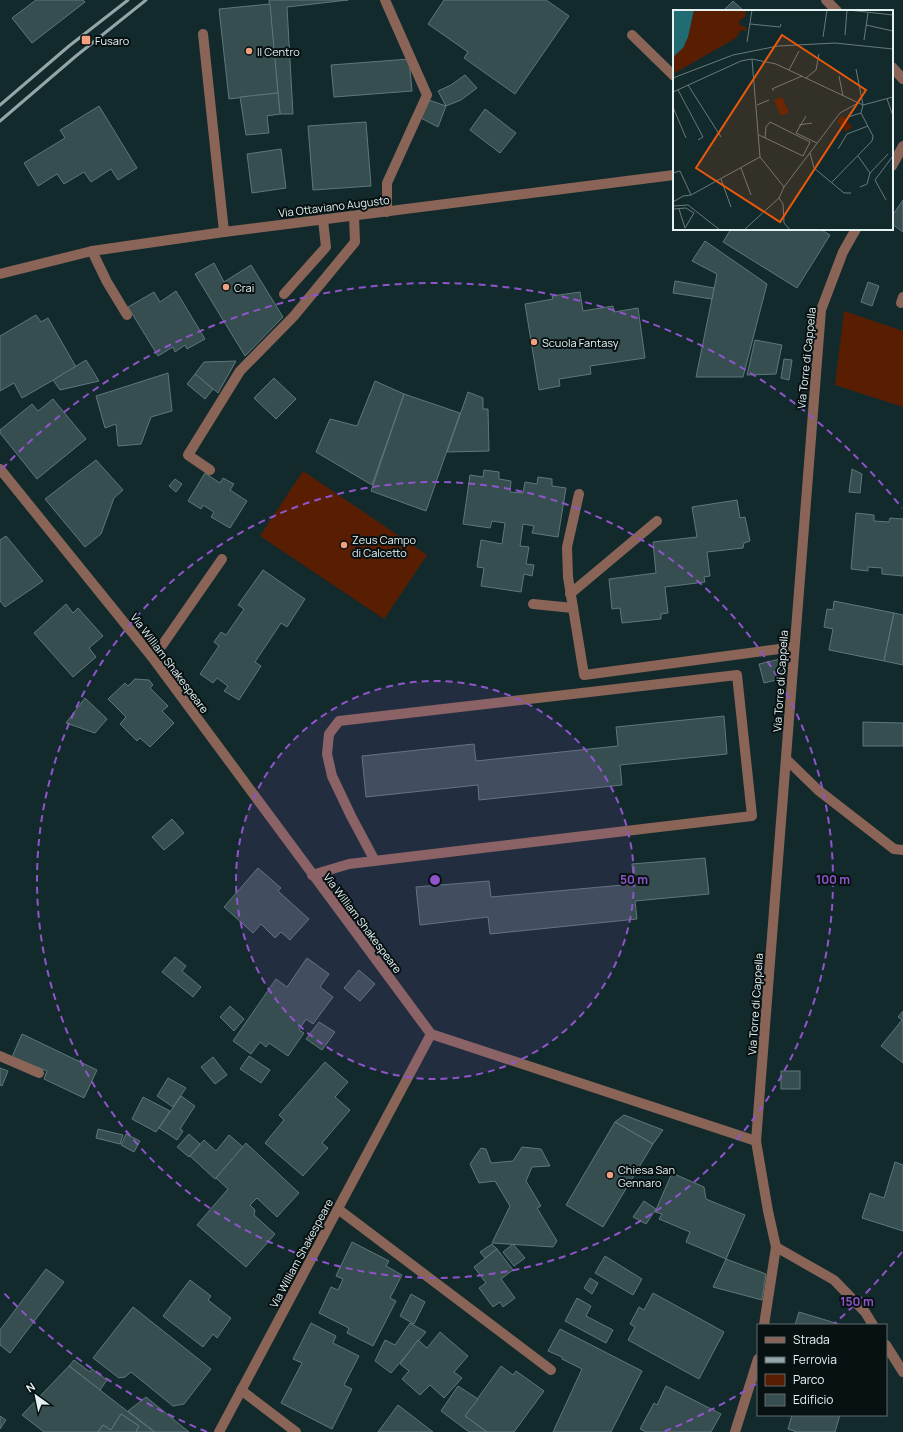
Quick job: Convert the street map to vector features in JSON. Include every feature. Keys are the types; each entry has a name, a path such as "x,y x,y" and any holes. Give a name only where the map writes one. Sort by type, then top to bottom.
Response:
{"street":[{"path":"385,0 427,95 387,183 387,212"},
{"path":"826,0 836,10"},
{"path":"203,34 224,232"},
{"path":"632,35 673,75"},
{"path":"893,68 903,79"},
{"path":"893,146 903,145"},
{"path":"893,164 903,145"},
{"name":"Via Ottaviano Augusto","path":"0,274 92,251 224,232 673,175"},
{"path":"210,470 188,454 240,371 294,316 355,242 354,216"},
{"path":"284,294 326,247 323,220"},
{"name":"Via Torre di Cappella","path":"764,1324 776,1247 756,1141 821,310 843,252 855,230"},
{"path":"92,251 107,282 127,315"},
{"name":"Via William Shakespeare","path":"0,469 152,656 312,875 431,1034 219,1432"},
{"path":"579,494 567,547 570,594 584,675 794,647"},
{"path":"570,594 657,521"},
{"path":"152,656 163,644 222,559"},
{"path":"533,604 573,608"},
{"path":"312,875 349,864 375,861 752,816 737,675 339,721 329,734 327,754 332,776 375,861"},
{"path":"786,759 818,790 894,849 903,850"},
{"path":"431,1034 756,1141"},
{"path":"0,1056 39,1073"},
{"path":"338,1209 551,1370"},
{"path":"776,1247 834,1280 865,1312 872,1324"},
{"path":"887,1347 903,1372"},
{"path":"735,1432 757,1362"},
{"path":"241,1390 296,1432"}],"green space":[{"path":"844,311 903,331 903,407 835,385"},
{"name":"Zeus Campo di Calcetto","path":"303,471 427,555 384,619 260,536"}],"building":[{"path":"36,0 83,0 85,2 32,43 12,18"},
{"path":"269,0 348,0 287,7 293,114 280,114"},
{"path":"444,0 546,0 569,16 515,94 464,58 468,52 428,24"},
{"path":"733,1 743,10 724,10"},
{"name":"Il Centro","path":"270,4 278,93 229,99 219,9"},
{"path":"409,59 412,91 334,97 331,65"},
{"path":"465,75 477,88 461,100 446,106 438,91 451,85"},
{"path":"278,93 280,114 267,116 269,133 246,135 240,97"},
{"path":"429,100 446,106 438,127 419,117"},
{"path":"99,106 137,168 118,180 111,169 91,182 84,172 64,184 57,174 38,186 24,163 65,138 60,130"},
{"path":"485,109 516,133 500,153 470,130"},
{"path":"366,122 371,186 313,190 308,126"},
{"path":"281,149 286,188 252,193 247,154"},
{"path":"903,200 903,232 893,225 893,215"},
{"path":"730,230 822,230 830,235 797,288 723,242"},
{"path":"705,241 767,284 743,377 696,377 717,274 692,261"},
{"path":"214,263 224,282 251,265 283,317 245,356 195,274"},
{"path":"675,281 714,288 712,299 673,293"},
{"path":"868,282 879,286 872,306 861,302"},
{"path":"176,291 205,339 187,349 185,345 175,352 173,347 158,356 128,307 154,292 160,302"},
{"path":"580,292 583,311 613,306 614,312 638,308 645,358 590,366 591,374 559,379 560,386 539,390 525,304 553,299 552,296"},
{"path":"36,315 41,322 48,318 76,367 22,398 14,383 0,391 0,336"},
{"path":"755,340 782,345 776,374 747,375"},
{"path":"784,359 792,360 789,380 781,378"},
{"path":"86,360 99,381 60,390 53,380"},
{"path":"236,361 218,393 195,374 204,362"},
{"path":"168,373 172,411 151,417 141,444 118,446 116,424 105,428 96,396"},
{"path":"195,374 213,389 205,399 187,384"},
{"path":"274,378 296,399 276,419 254,398"},
{"path":"375,381 404,394 372,485 316,452 330,419 357,426"},
{"path":"468,392 483,398 483,409 488,409 489,451 447,452"},
{"path":"404,394 460,413 426,511 371,491"},
{"path":"53,399 86,439 37,479 0,433 0,430 32,404 38,411"},
{"path":"96,460 123,490 114,498 101,534 85,547 45,499"},
{"path":"852,469 862,474 860,493 849,492"},
{"path":"484,470 499,472 499,479 511,481 510,492 523,493 525,482 537,484 538,477 552,479 552,486 566,488 558,537 532,533 534,526 523,524 520,546 529,547 526,564 534,565 532,576 524,574 521,592 481,586 484,568 477,567 481,540 502,544 505,523 492,521 490,528 463,524 470,475 483,477"},
{"path":"205,473 220,483 223,478 234,484 230,490 247,501 230,528 211,517 214,512 203,505 201,509 188,501"},
{"path":"175,479 182,484 176,492 169,486"},
{"path":"737,500 740,518 745,517 750,541 744,543 743,548 707,552 710,576 704,577 705,582 665,587 668,613 661,614 661,619 622,623 620,608 612,609 609,579 656,573 653,542 697,537 692,507"},
{"path":"856,513 874,515 874,521 889,522 890,518 903,519 903,576 882,574 882,568 868,567 868,571 851,569"},
{"path":"6,536 43,581 5,607 0,601 0,540"},
{"path":"263,570 305,599 287,627 281,623 255,662 261,666 239,700 224,691 228,686 217,678 213,683 200,674 219,646 214,642 221,632 226,635 244,609 238,605"},
{"path":"834,601 894,613 884,661 829,650 833,629 824,627 827,609 833,610"},
{"path":"66,604 73,613 78,608 103,636 89,648 96,657 73,677 34,633"},
{"path":"894,613 903,615 903,665 884,661"},
{"path":"780,659 785,678 764,683 759,664"},
{"path":"135,679 149,680 153,685 150,688 168,706 162,711 174,723 150,747 140,738 137,741 120,724 126,717 108,699 125,683 128,686"},
{"path":"85,698 107,719 95,733 66,723"},
{"path":"724,716 727,754 620,765 622,785 479,800 478,785 366,797 362,756 474,744 476,761 618,746 616,727"},
{"path":"863,722 903,723 903,746 863,746"},
{"path":"172,819 184,833 164,850 152,837"},
{"path":"705,858 709,894 635,901 637,919 490,934 488,917 420,925 416,887 489,881 491,897 634,884 632,864"},
{"path":"258,868 281,888 278,891 309,919 290,940 281,932 275,938 261,924 253,933 224,907"},
{"path":"175,957 186,966 182,971 201,987 193,997 162,972"},
{"path":"307,958 329,974 320,987 333,997 313,1024 306,1019 299,1030 304,1033 288,1056 269,1043 266,1047 260,1042 251,1054 233,1041 276,979 287,987"},
{"path":"359,970 375,984 360,1001 344,988"},
{"path":"230,1006 244,1019 234,1031 220,1017"},
{"path":"903,1011 903,1063 881,1046 902,1020 898,1017"},
{"path":"319,1022 335,1032 322,1050 306,1039"},
{"path":"22,1034 97,1070 84,1098 44,1079 47,1071 12,1057"},
{"path":"249,1056 270,1070 261,1083 240,1069"},
{"path":"213,1057 227,1075 215,1084 201,1067"},
{"path":"325,1062 348,1082 335,1097 350,1110 322,1143 328,1148 303,1176 265,1143 284,1120 279,1115"},
{"path":"0,1068 8,1071 2,1086 0,1085"},
{"path":"781,1071 800,1071 800,1089 781,1089"},
{"path":"168,1078 186,1088 173,1107 157,1096"},
{"path":"181,1096 195,1106 180,1129 183,1131 177,1140 159,1128"},
{"path":"143,1097 170,1111 156,1132 132,1119"},
{"path":"624,1115 663,1130 653,1144 615,1122"},
{"name":"Chiesa San Gennaro","path":"615,1122 653,1144 603,1227 566,1205"},
{"path":"98,1129 123,1135 120,1144 96,1138"},
{"path":"126,1134 140,1141 134,1152 121,1145"},
{"path":"189,1134 200,1144 189,1157 177,1147"},
{"path":"229,1135 243,1147 215,1179 190,1156 204,1140 216,1151"},
{"path":"246,1143 299,1193 277,1217 257,1198 250,1205 255,1210 254,1215 275,1234 246,1267 197,1225 228,1189 216,1178"},
{"path":"522,1147 541,1149 550,1166 532,1167 526,1181 541,1206 537,1208 557,1241 553,1247 492,1243 510,1206 495,1181 479,1183 470,1164 481,1148 486,1149 491,1163 513,1161"},
{"path":"895,1162 903,1165 903,1231 862,1218 870,1193 884,1198"},
{"path":"672,1173 704,1187 706,1199 745,1215 726,1259 686,1242 690,1232 659,1219 662,1214 655,1212"},
{"path":"644,1201 656,1209 646,1224 633,1217"},
{"path":"352,1242 389,1261 386,1266 402,1275 390,1298 396,1301 373,1346 347,1333 349,1328 319,1313 331,1287 338,1290 343,1279 336,1276"},
{"path":"492,1244 497,1249 485,1258 480,1252"},
{"path":"513,1244 525,1258 514,1266 503,1252"},
{"path":"497,1249 513,1270 501,1279 515,1298 503,1307 500,1302 493,1307 479,1288 486,1283 474,1267"},
{"path":"605,1256 642,1279 633,1295 595,1273"},
{"path":"726,1259 766,1274 762,1300 713,1287"},
{"path":"46,1269 64,1282 10,1353 0,1345 0,1330"},
{"path":"590,1278 598,1283 592,1294 584,1288"},
{"path":"190,1280 211,1296 208,1300 231,1318 217,1338 213,1334 203,1347 163,1316"},
{"path":"653,1293 724,1332 699,1379 628,1340 635,1327 630,1324 639,1307 644,1310"},
{"path":"411,1294 425,1302 414,1324 400,1316"},
{"path":"577,1298 591,1306 586,1316 613,1330 606,1343 565,1321"},
{"path":"133,1307 211,1369 184,1404 173,1406 131,1372 125,1377 119,1378 93,1358"},
{"path":"799,1312 839,1324 795,1324"},
{"path":"311,1323 336,1336 333,1343 359,1356 344,1385 352,1389 332,1429 281,1403 302,1363 293,1359"},
{"path":"410,1323 426,1332 391,1373 375,1361 385,1340 395,1345"},
{"path":"560,1329 642,1371 611,1432 553,1432 582,1369 562,1359 562,1357 548,1351"},
{"path":"440,1332 468,1356 454,1372 462,1378 444,1398 430,1385 420,1395 402,1379 409,1371 400,1364 418,1340 427,1348"},
{"path":"74,1360 90,1372 92,1369 107,1380 100,1390 69,1366"},
{"path":"69,1366 154,1432 137,1432 136,1431 139,1426 121,1414 111,1430 103,1425 98,1432 44,1432 22,1415"},
{"path":"501,1366 513,1375 516,1371 544,1391 514,1432 487,1432 465,1416"},
{"path":"458,1386 478,1399 465,1416 487,1432 469,1432 441,1411"},
{"path":"666,1386 721,1414 711,1432 646,1432 640,1429 654,1403 657,1405"},
{"path":"146,1397 189,1432 155,1432 128,1411"},
{"path":"398,1405 433,1432 378,1432"},
{"path":"121,1414 139,1426 136,1431 137,1432 98,1432 103,1425 111,1430"},
{"path":"0,1416 6,1420 0,1429"},
{"path":"792,1416 840,1416 835,1432 797,1432 788,1429"}],"railway":[{"path":"0,105 69,46 128,0"},
{"path":"0,121 76,56 146,0"}],"place":[{"name":"Fusaro","path":"86,40"},
{"name":"Il Centro","path":"249,51"},
{"name":"Crai","path":"226,287"},
{"name":"Scuola Fantasy","path":"534,342"},
{"name":"Zeus Campo di Calcetto","path":"344,545"},
{"name":"Chiesa San Gennaro","path":"610,1175"}]}
